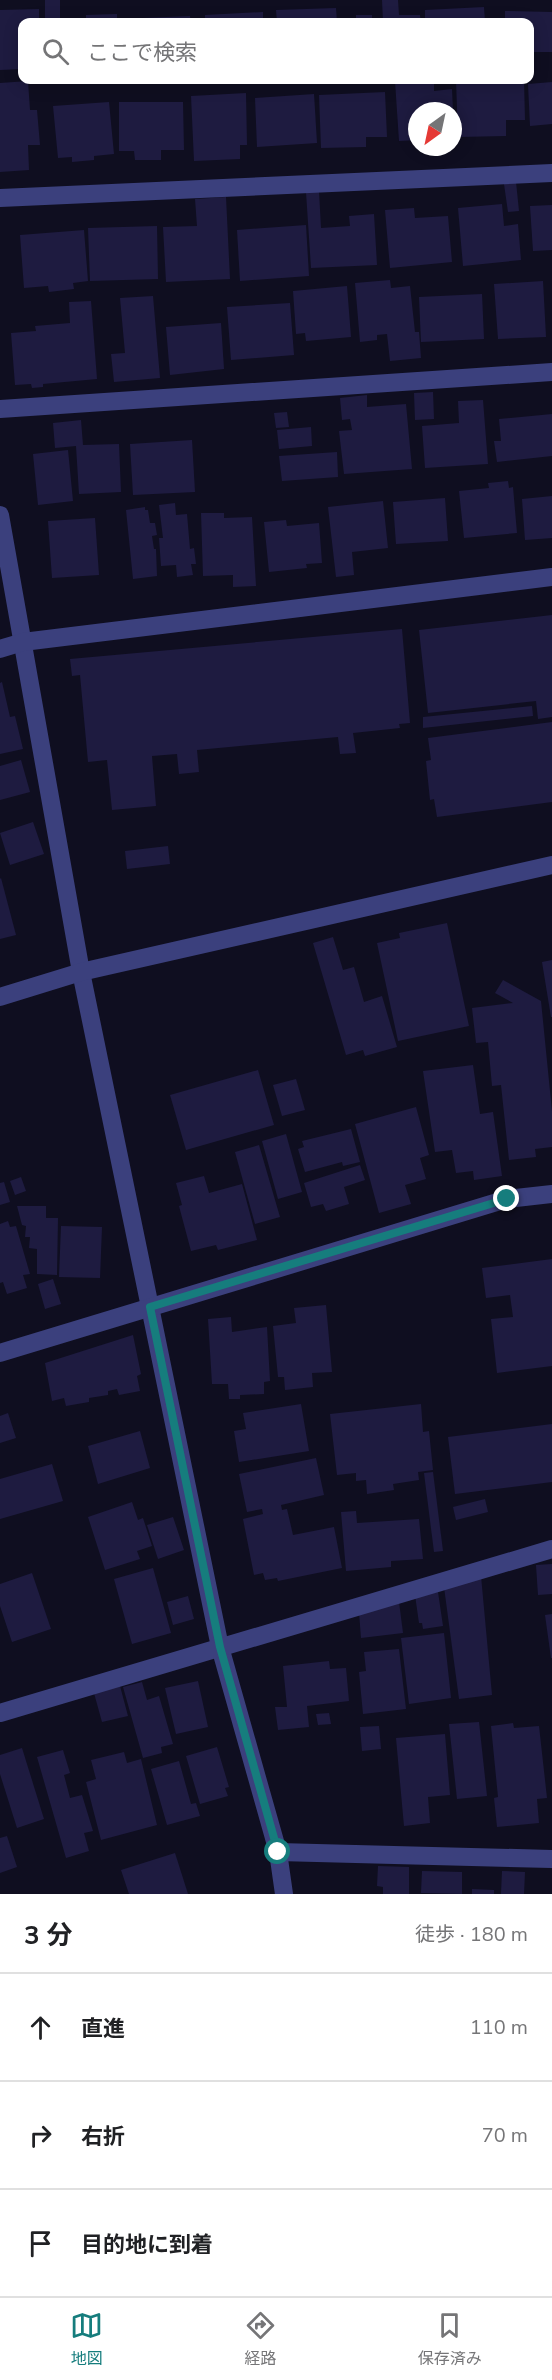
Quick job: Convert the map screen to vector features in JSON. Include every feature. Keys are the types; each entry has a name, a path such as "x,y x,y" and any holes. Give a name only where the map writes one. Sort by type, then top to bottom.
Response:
{"street":[{"path":"0,198 552,172"},
{"path":"0,409 552,372"},
{"path":"0,515 81,972 220,1647 278,1852 284,1894"},
{"path":"0,649 23,642 552,577"},
{"path":"0,997 81,972 552,865"},
{"path":"0,1353 507,1199 552,1194"},
{"path":"0,1713 552,1549"},
{"path":"278,1852 552,1859"}],"building":[{"path":"45,0 60,0 60,18 45,18"},
{"path":"382,0 398,0 399,15 420,15 420,18 383,18"},
{"path":"484,7 485,18 425,18 425,10"},
{"path":"336,8 337,18 277,18 276,10"},
{"path":"39,9 39,18 18,18 18,69 0,70 0,10"},
{"path":"505,11 552,12 552,52 534,52 534,18 505,18"},
{"path":"263,12 263,18 205,18 205,15"},
{"path":"117,14 117,18 86,18 86,15"},
{"path":"356,15 372,15 372,18 356,18"},
{"path":"190,16 190,18 142,18"},
{"path":"18,82 18,84 28,84 30,110 37,110 40,145 28,145 29,170 0,172 0,83"},
{"path":"552,82 552,124 530,126 528,84"},
{"path":"395,84 434,84 434,91 452,89 453,102 408,102 408,140 399,141"},
{"path":"456,84 524,84 525,120 506,120 506,136 462,137 462,102 457,102"},
{"path":"385,92 387,137 366,137 366,147 321,148 319,95"},
{"path":"246,93 247,145 240,145 240,159 194,161 191,96"},
{"path":"314,94 317,143 257,147 255,98"},
{"path":"109,102 114,154 94,156 94,160 72,162 72,157 58,158 53,106"},
{"path":"119,102 183,102 184,150 161,150 161,160 135,160 134,151 119,151"},
{"path":"516,182 519,211 508,212 504,184"},
{"path":"319,191 321,228 350,226 349,216 374,214 377,265 311,268 306,192"},
{"path":"226,197 230,279 166,282 163,227 197,226 195,199"},
{"path":"502,204 504,226 518,224 521,260 463,266 458,208"},
{"path":"552,205 552,250 533,251 530,206"},
{"path":"414,208 415,218 448,216 452,262 390,268 385,210"},
{"path":"306,225 309,276 240,281 237,230"},
{"path":"157,226 158,279 90,281 88,228"},
{"path":"84,230 88,281 73,283 74,289 49,292 48,286 24,288 20,235"},
{"path":"390,280 391,288 410,286 415,332 419,332 421,358 390,361 387,334 377,335 377,340 360,342 355,283"},
{"path":"543,281 546,337 498,339 494,284"},
{"path":"347,286 351,337 306,341 305,333 296,334 293,291"},
{"path":"482,294 484,339 421,342 419,297"},
{"path":"153,296 160,378 114,382 111,354 125,353 120,298"},
{"path":"91,301 97,379 43,384 43,387 32,388 31,384 15,385 11,333 36,331 35,326 70,323 69,302"},
{"path":"290,303 294,355 231,360 227,307"},
{"path":"221,323 224,369 170,375 166,327"},
{"path":"433,392 434,419 415,420 414,393"},
{"path":"367,395 367,407 406,404 412,469 344,474 339,431 352,430 350,419 342,420 340,398"},
{"path":"483,400 488,464 425,468 422,426 459,423 458,401"},
{"path":"287,412 289,427 276,428 274,413"},
{"path":"552,414 552,456 497,462 494,441 501,441 499,419"},
{"path":"81,420 83,445 119,444 121,492 79,494 76,446 55,448 53,423"},
{"path":"311,427 312,446 279,449 277,430"},
{"path":"192,440 195,492 133,495 130,444"},
{"path":"68,450 73,501 38,505 33,454"},
{"path":"337,452 338,477 282,481 279,456"},
{"path":"508,481 509,488 513,487 517,533 464,538 459,491 489,488 488,483"},
{"path":"552,496 552,538 525,540 522,499"},
{"path":"445,498 448,541 396,544 393,502"},
{"path":"383,501 388,548 352,552 354,575 336,577 328,507"},
{"path":"175,503 176,515 187,514 190,549 194,548 196,564 191,564 193,575 177,577 176,565 161,566 159,538 163,538 159,505"},
{"path":"145,507 145,510 148,510 150,523 155,523 157,535 152,536 154,549 156,549 157,576 133,579 126,510"},
{"path":"201,513 224,513 224,518 252,517 256,586 233,587 233,575 203,576"},
{"path":"95,518 99,575 52,578 48,521"},
{"path":"286,520 287,526 319,523 322,563 306,564 307,568 269,572 264,522"},
{"path":"552,615 552,717 538,719 536,701 428,713 419,630"},
{"path":"402,629 410,723 399,724 400,728 353,733 356,753 340,754 338,737 197,750 199,772 179,774 177,754 152,756 156,806 112,810 107,760 88,762 80,675 72,676 70,659"},
{"path":"2,682 10,717 15,716 23,749 0,754 0,683"},
{"path":"532,706 533,716 423,728 423,717"},
{"path":"552,722 552,802 437,817 434,799 430,800 426,761 431,760 428,738"},
{"path":"21,760 30,792 0,800 0,766"},
{"path":"33,822 44,854 10,865 0,833"},
{"path":"168,846 170,864 127,869 125,851"},
{"path":"0,879 16,935 0,939"},
{"path":"447,923 469,1026 398,1041 377,943 400,938 399,933"},
{"path":"333,937 343,970 354,967 364,1002 382,996 397,1047 365,1056 363,1050 346,1055 313,943"},
{"path":"552,960 552,1017 551,1017 542,962"},
{"path":"503,980 541,1001 552,1111 552,1147 535,1149 536,1157 509,1160 501,1085 492,1086 488,1042 476,1043 472,1008 513,1003 495,993"},
{"path":"473,1065 480,1114 493,1112 502,1176 474,1180 473,1171 456,1173 452,1150 435,1152 423,1071"},
{"path":"258,1070 274,1125 186,1150 170,1095"},
{"path":"296,1079 305,1110 282,1116 273,1085"},
{"path":"416,1107 429,1155 420,1158 426,1179 405,1185 411,1204 379,1213 355,1124"},
{"path":"351,1129 360,1162 343,1166 342,1162 305,1172 298,1149 304,1147 302,1141"},
{"path":"286,1134 302,1192 278,1199 262,1141"},
{"path":"259,1145 280,1217 255,1224 235,1152"},
{"path":"360,1165 365,1180 344,1187 349,1204 326,1211 323,1204 311,1207 304,1183"},
{"path":"204,1176 209,1193 242,1184 257,1240 218,1250 216,1245 191,1251 179,1206 182,1205 176,1183"},
{"path":"21,1177 26,1191 15,1195 10,1181"},
{"path":"4,1182 10,1202 0,1205 0,1183"},
{"path":"17,1206 46,1206 46,1218 58,1218 57,1275 37,1274 37,1249 29,1248 30,1237 25,1237 26,1226 22,1225"},
{"path":"8,1221 10,1227 16,1226 30,1274 23,1275 27,1288 7,1294 3,1282 0,1283 0,1224"},
{"path":"61,1226 102,1227 100,1278 59,1277"},
{"path":"552,1259 552,1366 497,1373 491,1319 513,1317 510,1295 486,1298 482,1268"},
{"path":"53,1279 61,1304 45,1309 38,1284"},
{"path":"326,1305 332,1372 312,1373 313,1387 285,1390 284,1377 278,1377 273,1326 296,1323 294,1308"},
{"path":"231,1317 232,1332 267,1327 270,1381 264,1382 264,1394 240,1395 240,1399 229,1399 228,1384 212,1384 208,1319"},
{"path":"133,1335 141,1374 137,1376 140,1391 119,1395 117,1389 108,1391 108,1395 89,1398 89,1402 66,1406 64,1398 52,1401 45,1363"},
{"path":"301,1404 309,1451 239,1462 234,1431 246,1429 243,1413"},
{"path":"421,1404 423,1432 429,1431 433,1470 418,1472 419,1480 393,1484 394,1490 367,1494 366,1480 356,1481 356,1473 337,1475 330,1414"},
{"path":"8,1413 16,1438 0,1443 0,1416"},
{"path":"552,1424 552,1482 455,1494 448,1437"},
{"path":"140,1431 150,1468 98,1484 88,1446"},
{"path":"316,1458 324,1495 281,1505 282,1510 287,1509 293,1535 334,1527 342,1568 278,1581 277,1578 265,1580 263,1573 254,1575 243,1519 263,1514 262,1509 247,1512 239,1474"},
{"path":"52,1464 63,1501 0,1519 0,1479"},
{"path":"433,1472 443,1551 434,1552 424,1473"},
{"path":"485,1499 488,1512 456,1520 453,1507"},
{"path":"132,1502 138,1520 143,1518 152,1546 137,1551 140,1559 105,1570 88,1517"},
{"path":"356,1511 357,1523 419,1519 423,1559 391,1561 391,1567 346,1571 341,1512"},
{"path":"173,1517 184,1550 158,1559 147,1525"},
{"path":"552,1564 552,1594 538,1595 536,1565"},
{"path":"153,1568 171,1633 132,1644 114,1579"},
{"path":"32,1573 51,1629 12,1642 0,1606 0,1584"},
{"path":"481,1576 492,1695 459,1699 444,1587"},
{"path":"438,1592 443,1626 423,1629 422,1623 419,1623 415,1595"},
{"path":"188,1596 194,1619 173,1625 167,1602"},
{"path":"399,1602 403,1633 361,1638 359,1612"},
{"path":"552,1614 552,1658 551,1658 545,1615"},
{"path":"444,1633 451,1698 409,1704 401,1638"},
{"path":"399,1649 406,1709 363,1714 359,1672 366,1671 364,1652"},
{"path":"329,1661 330,1669 346,1668 349,1701 307,1706 309,1727 278,1730 275,1707 287,1707 283,1666"},
{"path":"198,1681 208,1727 176,1734 165,1688"},
{"path":"142,1682 147,1700 159,1696 173,1744 161,1747 162,1753 143,1758 123,1687"},
{"path":"120,1686 128,1716 102,1722 94,1693"},
{"path":"329,1713 331,1724 318,1725 316,1714"},
{"path":"479,1722 487,1796 457,1799 449,1724"},
{"path":"513,1723 514,1728 539,1726 547,1798 537,1799 539,1823 497,1827 494,1798 498,1797 491,1726"},
{"path":"379,1726 381,1749 362,1751 360,1727"},
{"path":"445,1734 450,1795 428,1797 430,1823 404,1826 396,1738"},
{"path":"217,1747 229,1787 225,1788 228,1796 200,1804 186,1756"},
{"path":"22,1748 44,1819 17,1828 0,1774 0,1755"},
{"path":"63,1750 70,1773 64,1775 70,1798 82,1795 93,1831 84,1833 89,1851 66,1858 37,1757"},
{"path":"124,1752 127,1763 141,1759 157,1825 101,1840 86,1782 96,1779 91,1760"},
{"path":"179,1761 191,1804 196,1803 200,1816 167,1825 151,1769"},
{"path":"7,1836 17,1867 0,1873 0,1838"},
{"path":"175,1853 188,1894 129,1894 121,1870"},
{"path":"378,1866 409,1867 409,1894 383,1894 383,1887 377,1886"},
{"path":"422,1871 462,1872 462,1894 421,1893"},
{"path":"502,1871 525,1872 524,1894 501,1894"},
{"path":"472,1889 494,1890 494,1894 472,1894"}],"route":[{"path":"278,1852 220,1647 150,1307 507,1199"}]}
